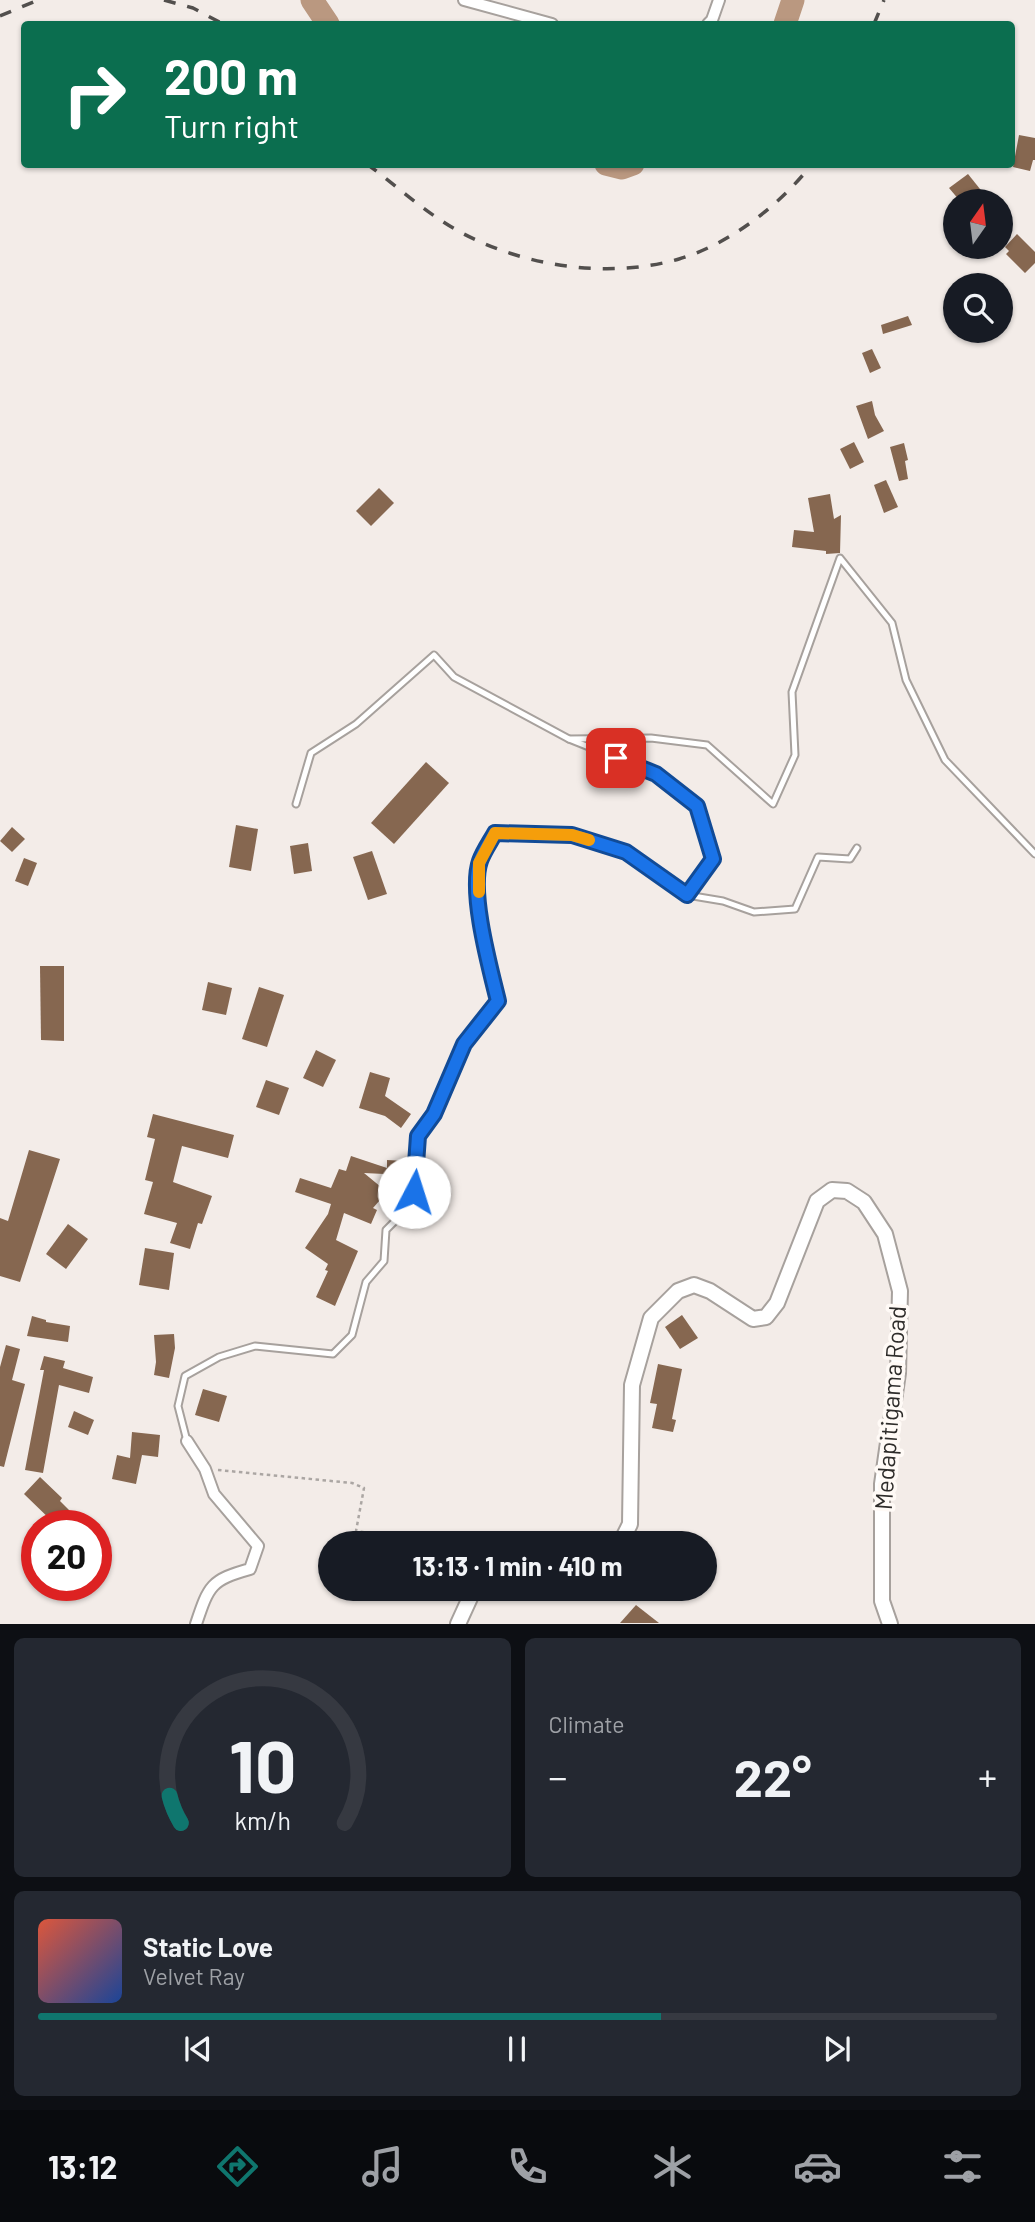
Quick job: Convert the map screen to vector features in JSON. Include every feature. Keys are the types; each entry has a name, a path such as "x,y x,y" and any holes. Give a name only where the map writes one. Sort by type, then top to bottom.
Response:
{"street":[{"path":"464,0 541,21"},
{"path":"711,21 719,0"},
{"name":"Medapitigama Road","path":"626,1531 630,1524 632,1385 651,1318 678,1291 694,1285 710,1291 753,1319 766,1317 777,1303 817,1201 832,1190 847,1191 864,1202 885,1234 900,1291 898,1373 882,1484 882,1601 890,1623"},
{"path":"187,1441 205,1469 214,1494 258,1546 250,1569 222,1577 205,1596 196,1623"},
{"path":"458,1623 468,1601"}],"lane":[{"path":"569,739 650,738 707,745 773,804 795,755 792,692 840,558 892,623 906,680 945,760 1035,854"},
{"path":"296,804 311,753 356,724 433,655 454,677 569,739 656,774 697,806 713,859 687,895"},
{"path":"187,1441 178,1406 185,1376 219,1357 255,1346 333,1354 352,1335 366,1282 384,1261 386,1230 400,1216 414,1192 418,1136 434,1114 464,1044 498,1001 480,922 479,895 479,863 495,833 572,835 626,852 687,895 723,901 754,912 795,909 818,857 850,859 857,848"}],"path":[{"path":"205,1469 352,1483 364,1488 356,1531"}],"building":[{"path":"1019,135 1035,138 1035,160 1030,171 1015,167"},
{"path":"968,174 980,189 950,189"},
{"path":"1017,234 1035,252 1035,263 1025,273 1011,259 1013,238"},
{"path":"908,316 912,325 883,334 881,325"},
{"path":"872,349 881,368 870,373 862,353"},
{"path":"872,401 875,415 884,431 868,439 856,406"},
{"path":"854,442 864,462 850,469 840,449"},
{"path":"904,443 908,479 899,481 890,447"},
{"path":"886,480 898,507 884,513 874,485"},
{"path":"379,488 394,503 371,526 356,511"},
{"path":"830,494 834,519 841,515 840,553 826,554 826,551 792,547 794,530 814,532 808,498"},
{"path":"426,762 449,783 394,844 371,823"},
{"path":"236,825 258,829 251,871 229,867"},
{"path":"12,827 25,839 12,852 0,841"},
{"path":"308,843 312,871 294,874 290,846"},
{"path":"372,851 387,894 368,900 353,857"},
{"path":"24,858 37,863 28,886 15,881"},
{"path":"40,966 64,966 64,1041 41,1040"},
{"path":"208,982 232,988 226,1015 202,1010"},
{"path":"259,987 284,995 267,1047 242,1039"},
{"path":"316,1050 336,1060 323,1087 303,1078"},
{"path":"370,1072 390,1078 385,1096 411,1114 401,1128 385,1116 359,1108"},
{"path":"266,1080 289,1088 279,1115 256,1107"},
{"path":"153,1114 234,1135 228,1158 182,1146 173,1182 212,1196 202,1224 198,1223 190,1249 170,1243 177,1223 144,1214 153,1182 145,1180 155,1139 147,1137"},
{"path":"29,1150 60,1159 20,1282 0,1276 0,1218 8,1221"},
{"path":"351,1156 387,1168 387,1160 405,1161 405,1175 364,1173 387,1192 373,1208 377,1210 371,1224 344,1213 336,1240 358,1251 335,1306 316,1297 328,1271 325,1270 328,1264 305,1248 328,1214 331,1204 295,1192 300,1178 331,1188 339,1169 346,1171"},
{"path":"68,1224 88,1239 66,1269 46,1254"},
{"path":"145,1248 174,1253 169,1290 139,1285"},
{"path":"682,1315 698,1338 680,1349 665,1327"},
{"path":"32,1316 46,1322 70,1326 68,1342 27,1336"},
{"path":"174,1334 175,1348 169,1378 154,1375 154,1335"},
{"path":"6,1345 20,1349 12,1380 25,1384 4,1467 0,1466 0,1367"},
{"path":"44,1356 65,1361 63,1368 93,1377 89,1393 59,1385 43,1473 25,1470 44,1370 40,1370"},
{"path":"658,1364 682,1369 672,1419 676,1420 673,1432 652,1428 657,1404 650,1403"},
{"path":"203,1389 227,1396 219,1422 195,1415"},
{"path":"74,1411 94,1420 88,1435 68,1427"},
{"path":"132,1432 160,1435 158,1457 142,1455 136,1484 112,1479 117,1455 130,1458"},
{"path":"40,1477 62,1498 60,1501 69,1510 40,1510 24,1494"},
{"path":"636,1605 659,1623 620,1623"}],"waterway":[{"path":"312,0 326,21"},
{"path":"786,21 793,0"}],"railway":[{"path":"0,16 38,0"},
{"path":"164,0 193,8 217,21"},
{"path":"875,21 884,0"},
{"path":"372,168 437,218 487,245 540,261 596,269 652,265 679,259 717,244 769,208 809,168"}],"slow traffic":[{"path":"479,892 479,863 495,833 572,835 589,840"}],"route":[{"path":"414,1192 418,1136 434,1114 464,1044 498,1001 480,922 479,895 479,863 495,833 572,835 626,852 681,888 687,895 713,859 697,806 656,774 616,758"}]}
